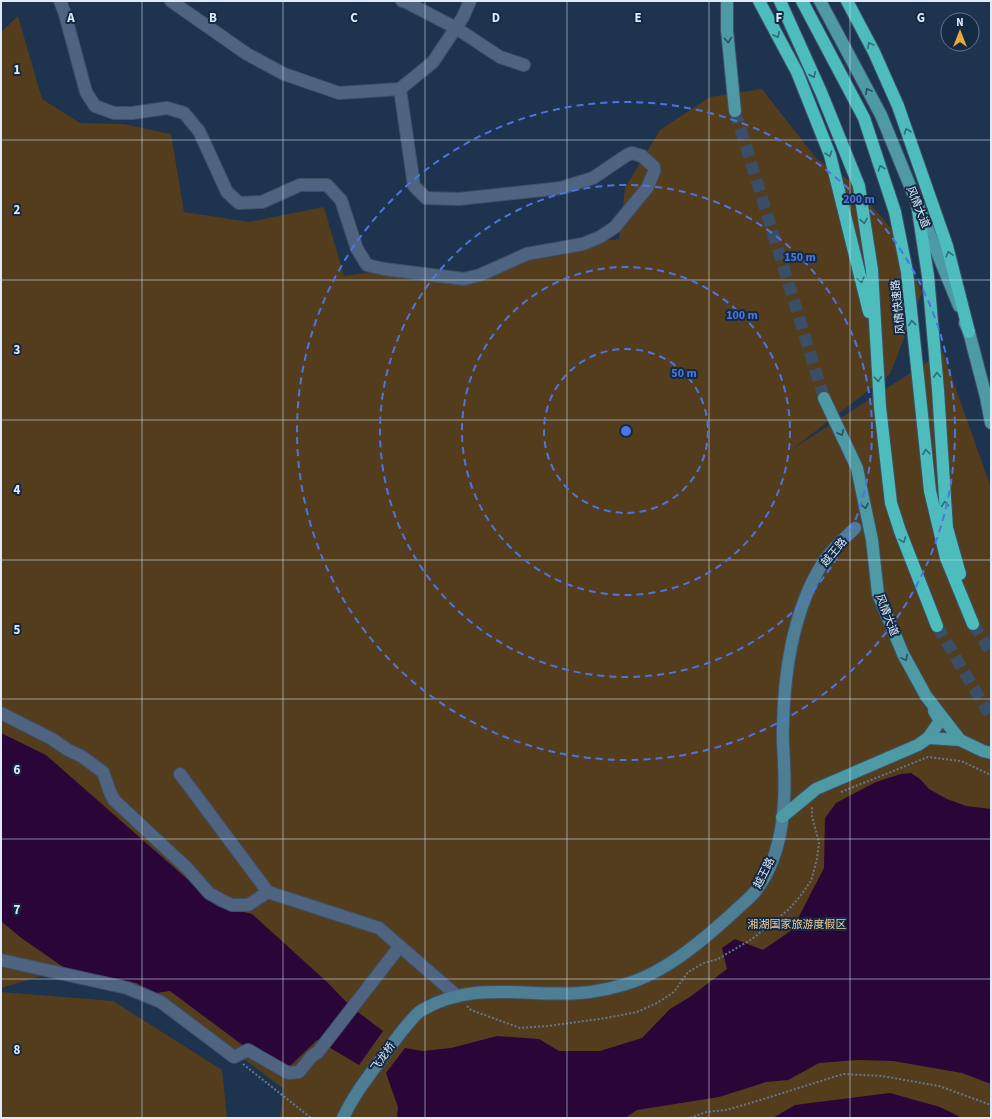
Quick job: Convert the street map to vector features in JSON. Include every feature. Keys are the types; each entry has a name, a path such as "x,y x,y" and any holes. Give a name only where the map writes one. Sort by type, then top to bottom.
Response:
{"highway":[{"path":"759,1 797,72 830,155 876,340"},
{"name":"风情快速路","path":"780,1 821,92 859,186 872,270 880,407 891,503 900,531 937,626"},
{"name":"风情快速路","path":"802,1 844,83 864,118 895,212 907,272 930,491 946,558 973,624 947,528 938,390 928,276 917,204"},
{"path":"847,1 874,52 898,106 947,246 969,332"}],"main road":[{"path":"727,1 727,30 734,111"},
{"name":"风情大道","path":"820,1 881,115 969,332 986,397 991,423"},
{"name":"风情大道","path":"824,398 857,468 872,540 878,594 903,654 926,696 960,740 983,751 991,753"},
{"name":"越王路","path":"420,1011 456,995 487,991 580,993 617,987 642,979 671,963 703,939 757,890 770,866 781,833 784,800 782,730 784,697 789,659 798,621 808,591 825,559 855,528"},
{"path":"923,741 940,721 926,696"},
{"path":"782,816 816,789 923,741 960,740"},
{"name":"飞龙桥","path":"343,1118 349,1105 388,1049 420,1011"}],"street":[{"path":"60,1 65,14 86,92 95,106 114,113 132,113 167,108 184,113 199,131 227,192 239,203 262,202 300,185 327,185 341,200 357,249 367,265 384,270 464,279 480,275 527,254 583,244 600,237 615,227 647,188 654,172 654,167 642,156 632,153 593,178 561,188 459,199 426,198 414,186 400,89"},
{"path":"170,1 247,54 284,74 339,93 400,89 433,62 463,17 470,1"},
{"path":"402,1 456,28 500,57 524,65"},
{"path":"1,713 52,739 104,772 114,800 186,868 210,893 232,905 248,905 268,892"},
{"path":"180,774 268,892 379,928 456,995"},
{"path":"1,960 127,988 161,1002 234,1057 248,1050 288,1074 299,1072 311,1056 323,1047 400,946"}],"path":[{"path":"840,792 928,757 961,761 991,775"},
{"path":"456,995 471,1010 520,1028 548,1026 606,1018 637,1012 657,1003 674,992 688,972 704,963 718,959 752,939 788,910 811,881 817,859 819,843 812,816 812,807 815,804"},
{"path":"234,1057 311,1118"},
{"path":"690,1118 706,1112 726,1110 754,1102 843,1074 882,1076 939,1086 991,1105"}],"green space":[{"name":"湘湖国家旅游度假区","path":"18,16 42,99 80,123 123,124 171,134 184,212 249,222 324,207 344,276 391,269 466,283 524,251 619,239 625,188 660,130 710,97 762,89 816,158 850,181 891,228 922,292 890,374 791,450 943,352 991,488 991,1118 280,1118 284,1089 156,993 66,969 1,988 1,32"},
{"path":"1,992 113,1001 222,1070 227,1118 1,1118"}],"shaded area":[{"path":"1,733 46,755 203,893 227,908 252,914 327,982 350,1006 383,1031 359,1065 317,1040 291,1065 272,1067 170,991 156,993 136,983 66,969 20,937 1,921"},
{"path":"911,773 920,779 929,789 947,799 966,806 991,809 991,1084 962,1073 893,1061 858,1060 819,1063 788,1080 766,1082 719,1097 637,1110 625,1118 397,1118 398,1107 386,1073 405,1048 423,1051 451,1048 497,1036 539,1039 559,1051 600,1051 642,1038 670,1009 690,997 727,969 722,948 735,939 763,950 792,930 824,868 825,818 836,803 876,782 901,774"},
{"path":"890,1093 940,1107 962,1118 773,1118 795,1105"}],"tunnel":[{"path":"735,111 824,398"},
{"path":"973,624 991,652"},
{"path":"937,626 991,717"}]}
